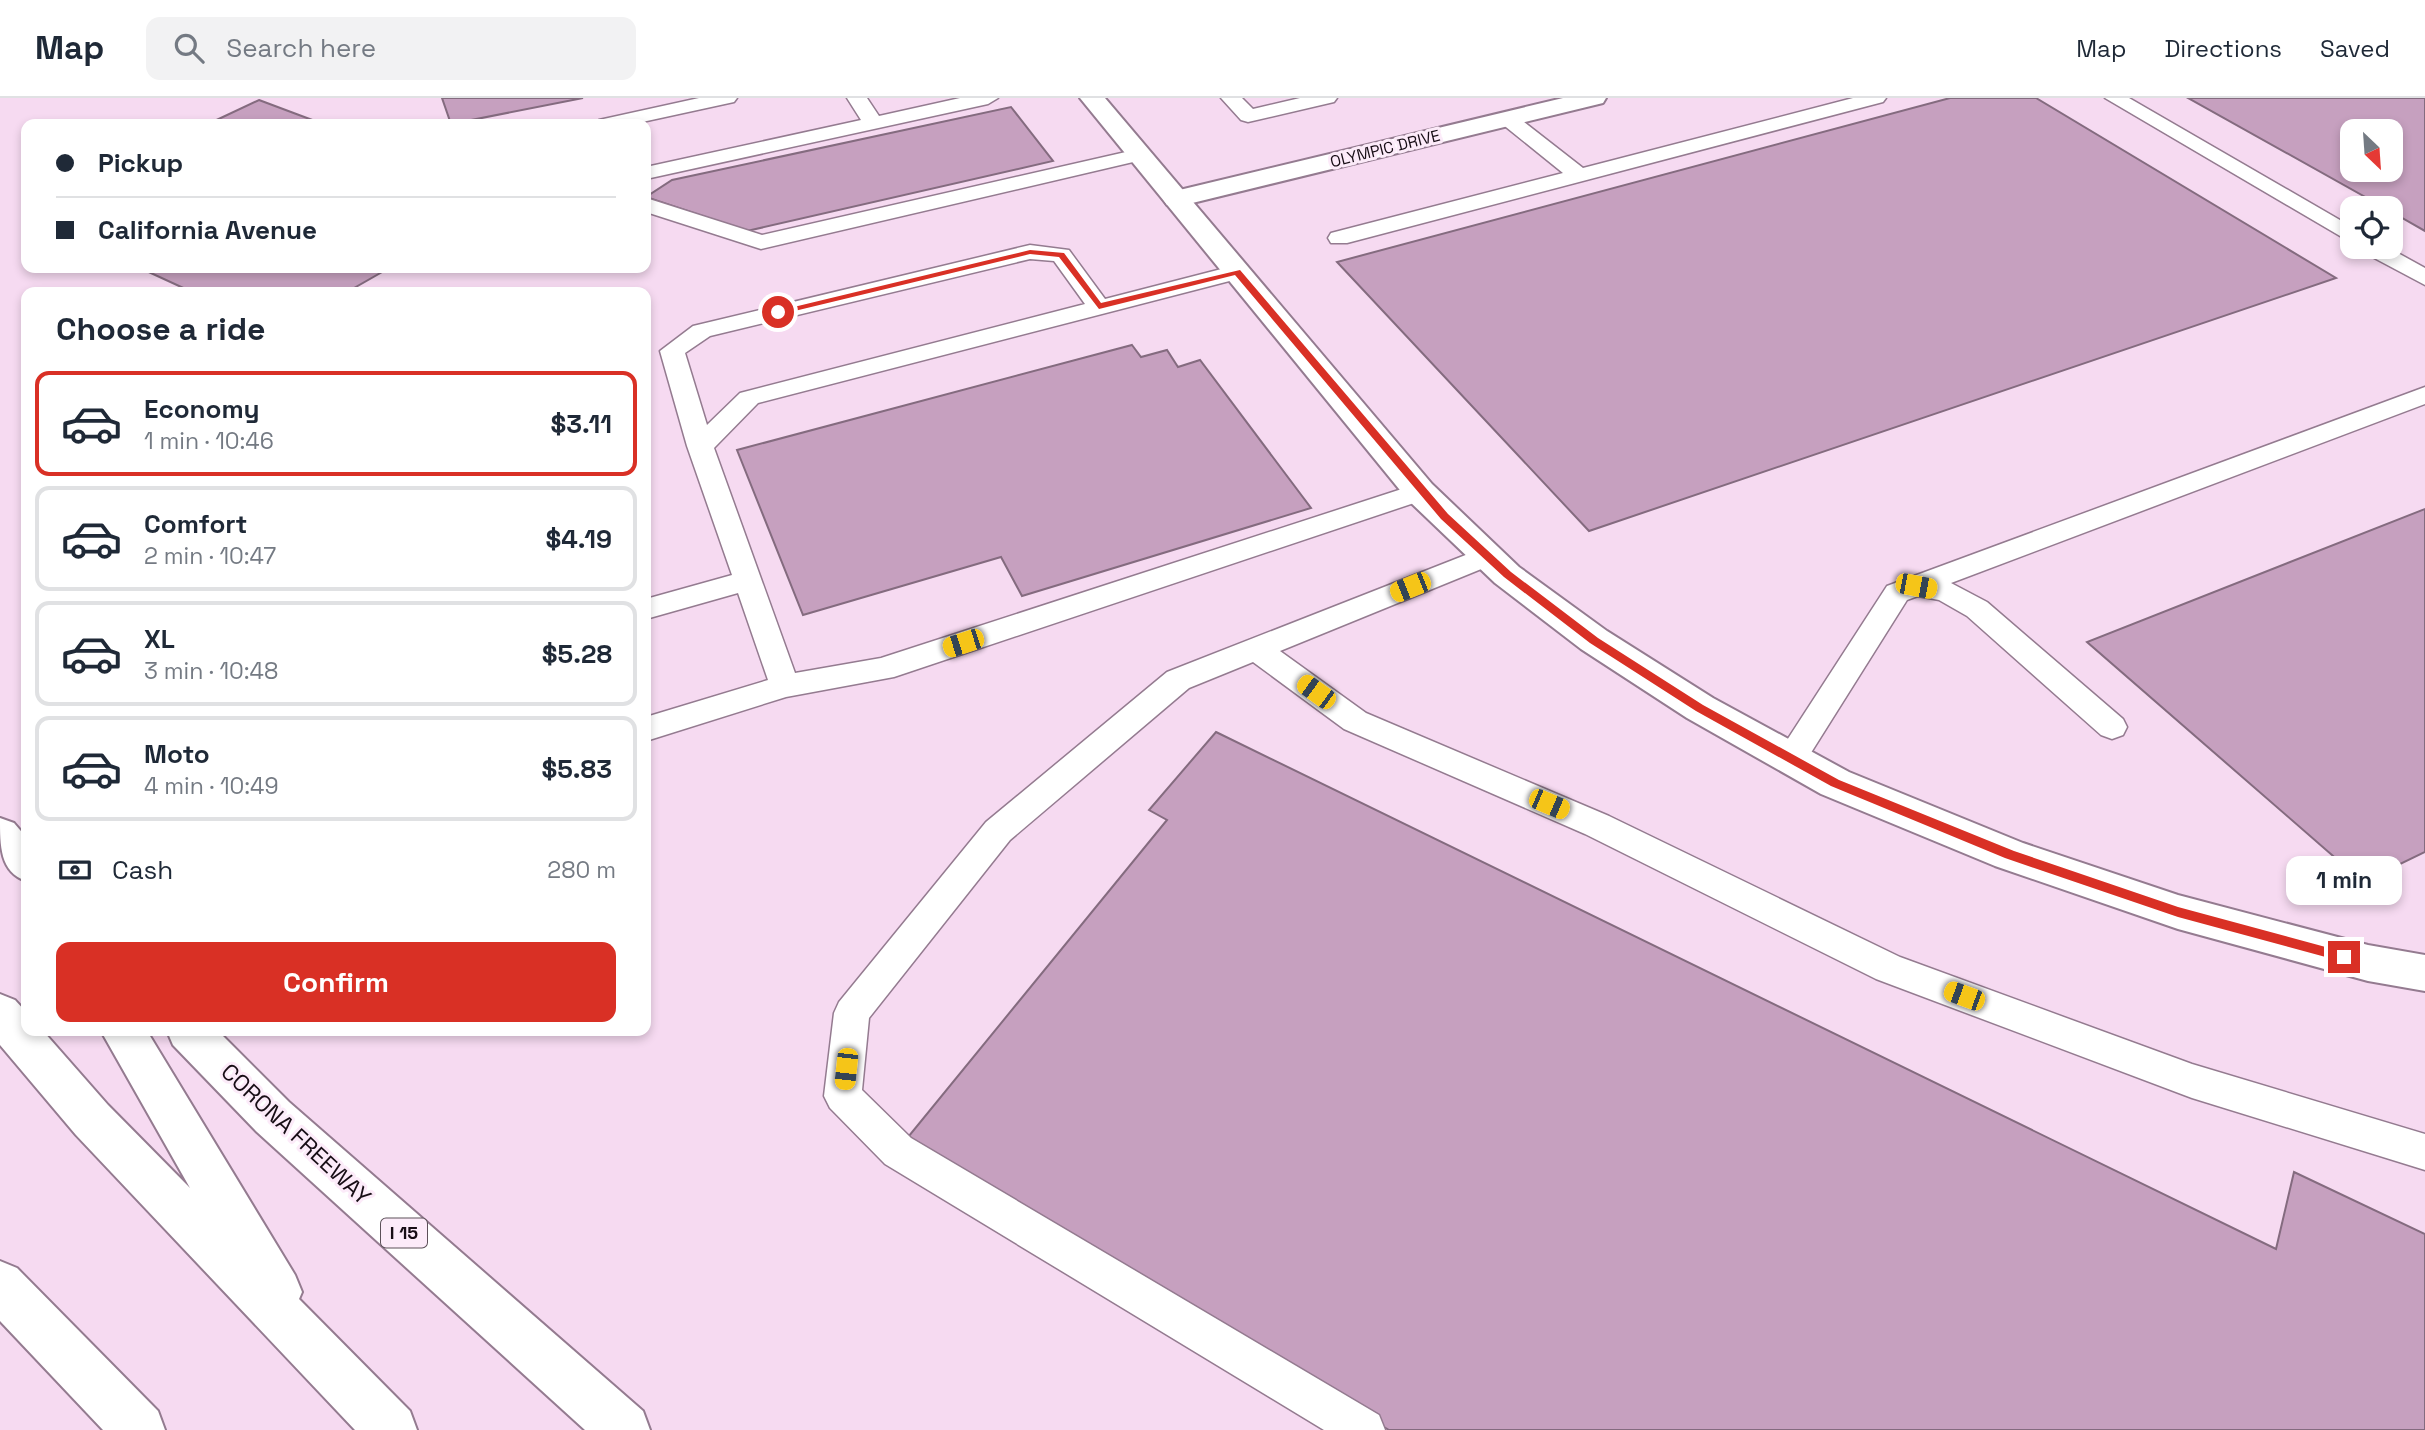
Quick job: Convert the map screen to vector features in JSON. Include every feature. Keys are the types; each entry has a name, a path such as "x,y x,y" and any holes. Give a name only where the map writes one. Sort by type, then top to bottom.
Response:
{"main road":[{"path":"1092,98 1420,492 1486,555 1594,640 1700,708 1835,783 2009,855 2178,912 2368,963 2425,973"},
{"name":"OLYMPIC DRIVE","path":"1176,199 1584,99"},
{"path":"0,1013 92,1120 391,1430"},
{"path":"126,1036 310,1348"},
{"name":"CORONA FREEWAY","path":"193,1036 273,1117 624,1430"},
{"path":"0,1285 139,1430"}],"lane":[{"path":"629,119 727,98"},
{"path":"857,98 873,123"},
{"path":"651,172 988,98"},
{"path":"1231,98 1248,116 1327,98"},
{"path":"1339,238 1876,98"},
{"path":"2115,98 2340,229"},
{"path":"1508,119 1579,175"},
{"path":"651,207 761,242 1139,155"},
{"path":"785,686 750,580 700,446 672,351 702,331 1030,252 1061,255 1099,306"},
{"path":"2392,259 2425,278"},
{"path":"700,446 749,398 1237,272"},
{"path":"1791,759 1897,593 2425,395"},
{"path":"651,727 785,686 883,669 1420,492"},
{"path":"1364,1430 898,1151 843,1096 852,1013 998,831 1178,680 1486,555"},
{"path":"651,608 750,580"},
{"path":"1916,586 1947,592 1977,609 2112,727"},
{"path":"1256,649 1355,721 1597,825 1888,968 2192,1081 2425,1152"}],"building":[{"path":"442,98 583,98 476,119 449,119"},
{"path":"1950,98 2036,98 2336,278 1589,531 1337,262"},
{"path":"2188,98 2425,98 2425,231 2403,218 2403,196 2364,196"},
{"path":"259,100 310,119 219,119"},
{"path":"1011,107 1053,161 747,231 651,199 651,194 672,180"},
{"path":"151,273 380,273 356,287 181,287"},
{"path":"1132,345 1141,357 1167,350 1178,367 1200,360 1311,508 1022,596 1001,557 803,615 737,450"},
{"path":"2425,509 2425,852 2363,882 2087,642"},
{"path":"1216,732 2276,1249 2294,1172 2425,1234 2425,1430 1389,1430 904,1142 1167,820 1149,810"}],"route":[{"path":"778,312 1030,252 1061,255 1099,306 1237,272 1420,492 1444,516 1507,575 1594,640 1700,708 1835,783 2009,855 2178,912 2344,957"}]}
